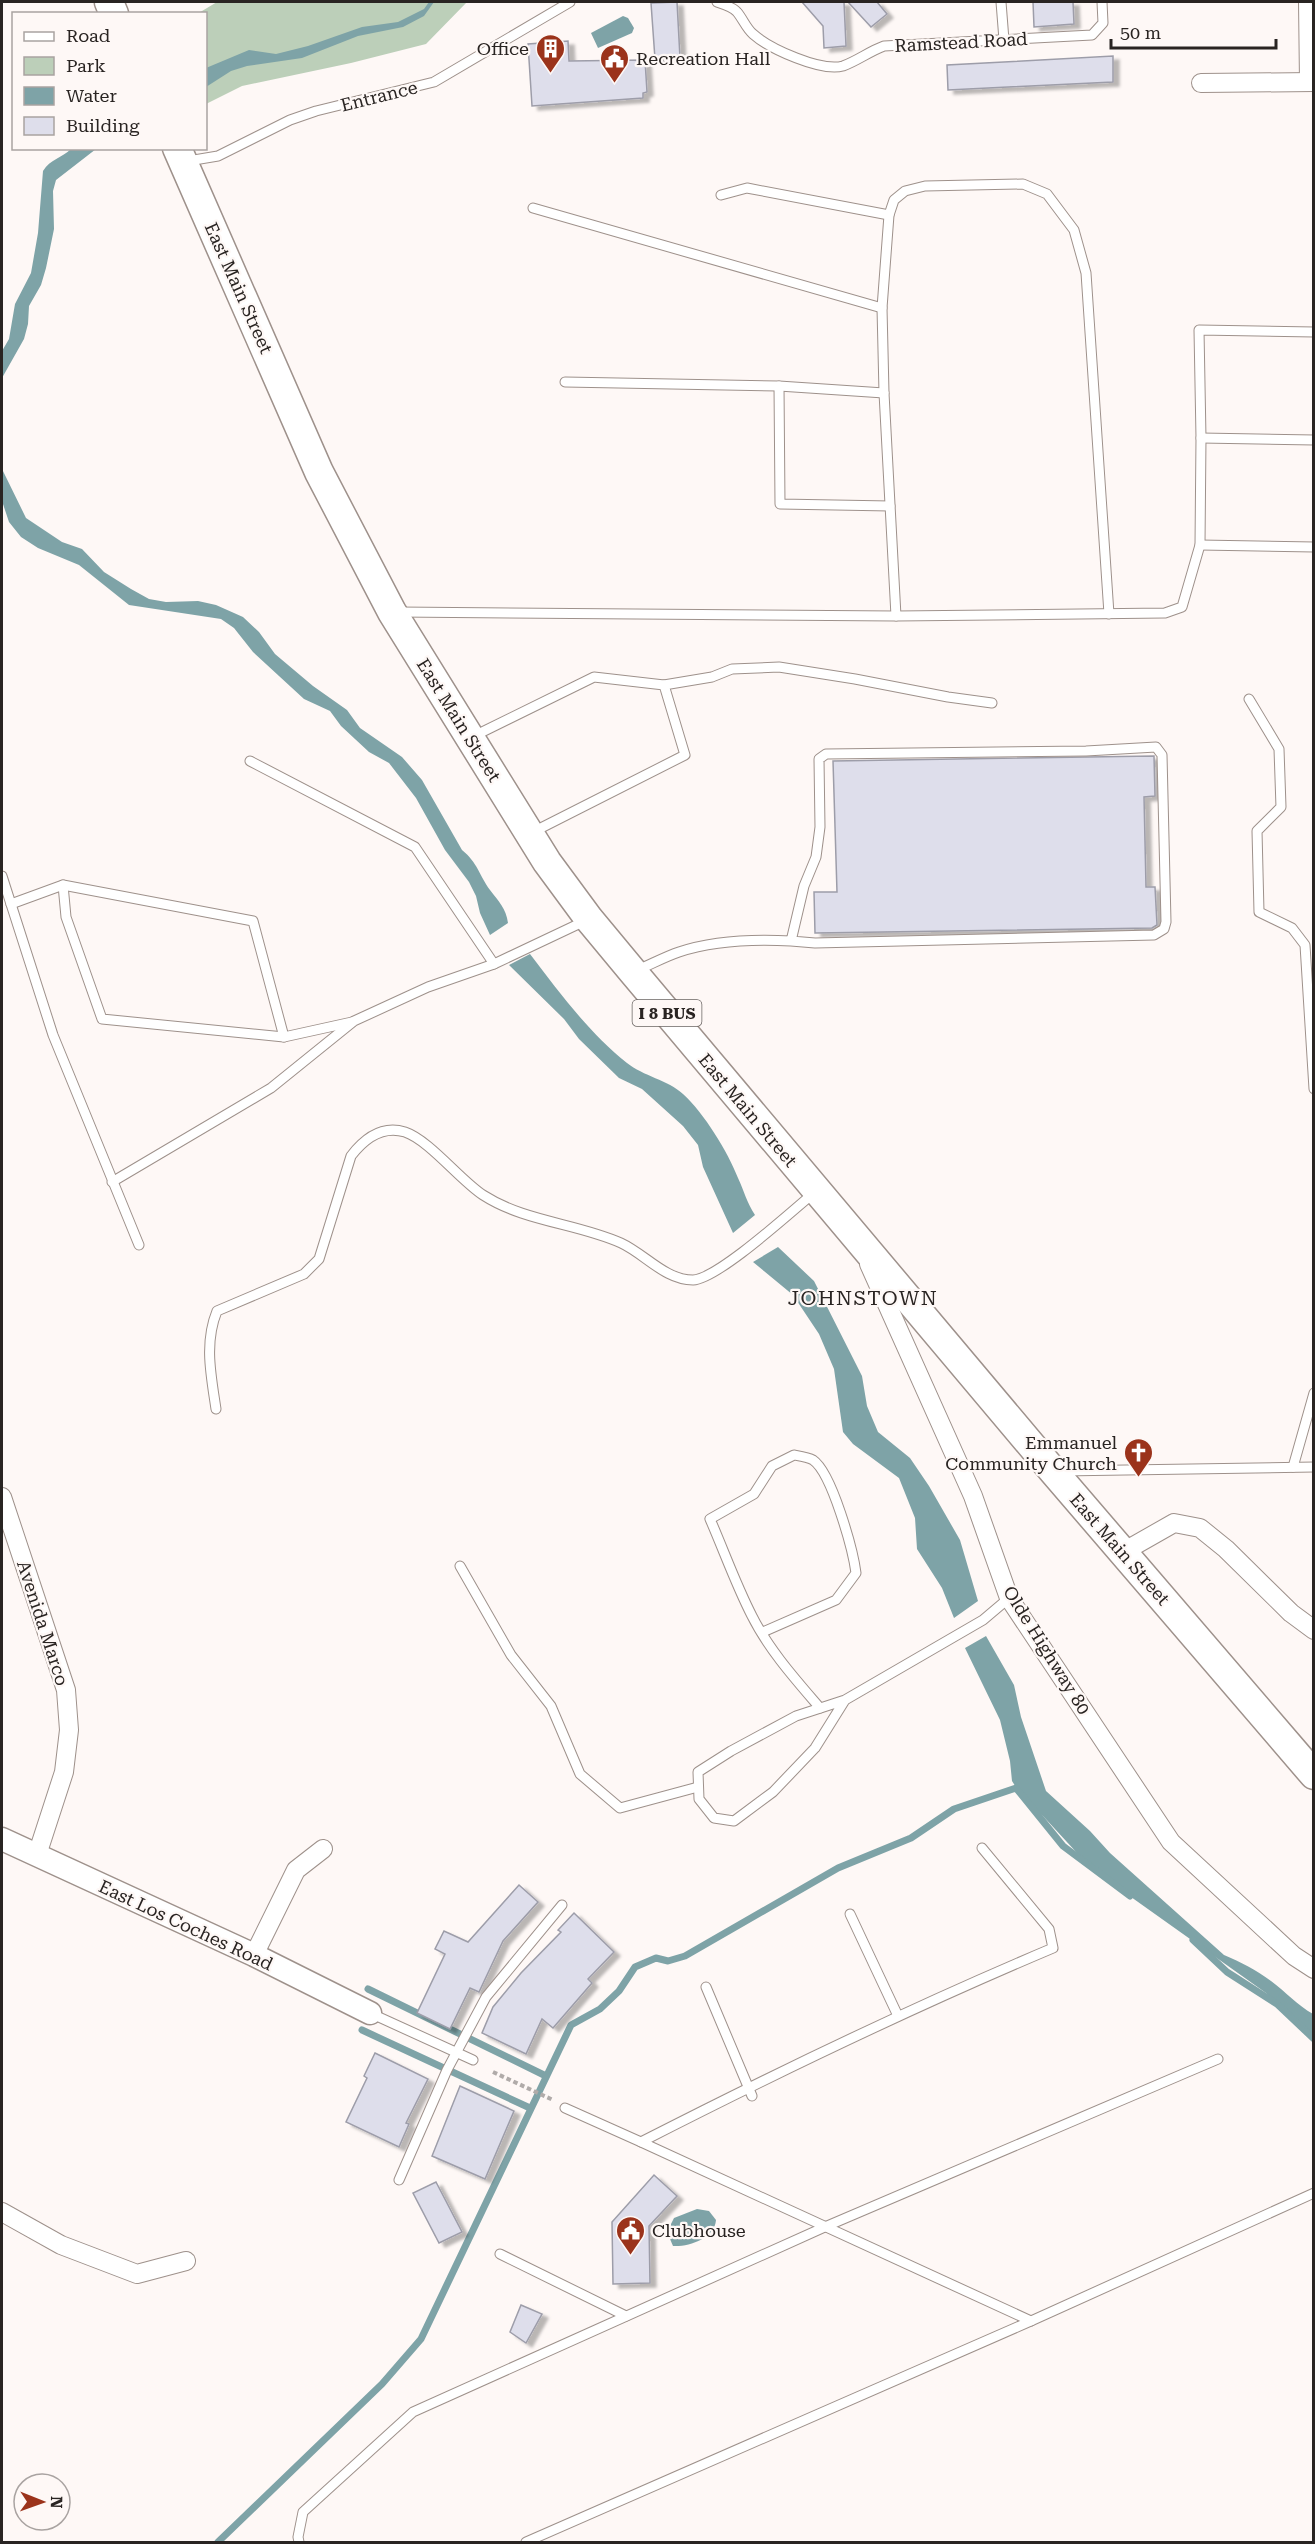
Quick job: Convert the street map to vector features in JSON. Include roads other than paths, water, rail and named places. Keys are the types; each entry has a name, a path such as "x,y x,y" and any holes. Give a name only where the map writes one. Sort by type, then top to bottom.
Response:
{"main road":[{"name":"East Main Street","path":"178,151 319,472 392,612 529,834 589,919 633,972 1053,1471 1314,1775"}],"street":[{"path":"1201,83 1311,82 1308,2"},
{"name":"Olde Highway 80","path":"857,1237 973,1496 1009,1598 1171,1842 1294,1956 1314,1969"},
{"name":"Avenida Marco","path":"2,1497 66,1690 69,1730 64,1772 37,1855"},
{"path":"1123,1552 1174,1523 1200,1528 1226,1549 1291,1613 1314,1630"},
{"name":"East Los Coches Road","path":"2,1839 254,1955 370,2013"},
{"path":"254,1955 296,1870 323,1849"},
{"path":"2,2212 61,2246 137,2274 186,2261"}],"lane":[{"name":"Entrance","path":"178,151 194,160 212,157 290,120 316,111 434,82 570,2"},
{"name":"Ramstead Road","path":"717,2 736,6 751,33 764,42 828,67 843,66 884,46 1092,35 1102,23 1102,4"},
{"path":"1001,2 1004,39"},
{"path":"196,191 193,181 196,168 212,157"},
{"path":"896,616 884,393 882,308 889,215 894,200 905,191 925,186 1023,184 1047,194 1074,230 1086,273 1109,614"},
{"path":"721,195 747,188 889,215"},
{"path":"533,208 882,308"},
{"path":"392,612 896,616 1165,613 1182,607 1200,545 1199,330 1314,332"},
{"path":"565,382 779,386 884,393"},
{"path":"779,386 780,504 890,506"},
{"path":"1201,438 1314,440"},
{"path":"1200,545 1314,547"},
{"path":"470,738 594,677 664,685 712,677 732,669 779,667 855,679 948,698 992,703"},
{"path":"529,834 685,754 664,685"},
{"path":"1249,699 1279,748 1281,807 1257,831 1259,912 1292,928 1305,945 1314,1089"},
{"path":"633,972 679,952 717,943 762,940 815,943 1154,935 1160,933 1166,922 1162,755 1156,747 1086,751 826,754 819,759 820,828 816,857 804,886 791,941"},
{"path":"250,761 415,847 494,964"},
{"path":"2,876 53,1035 139,1245"},
{"path":"63,885 66,917 102,1019 284,1037 354,1021 428,987 494,964 589,919"},
{"path":"11,904 63,885 253,921 284,1037"},
{"path":"112,1182 271,1088 354,1021"},
{"path":"216,1409 209,1363 211,1326 217,1311 304,1274 320,1259 351,1156 361,1143 382,1131 405,1132 481,1194 495,1202 538,1219 596,1233 622,1243 669,1274 693,1280 702,1278 734,1258 817,1191"},
{"path":"1293,1467 1314,1392"},
{"path":"763,1632 836,1599 856,1573 854,1557 829,1481 813,1460 795,1455 772,1466 754,1494 710,1519 752,1617 790,1672 820,1708"},
{"path":"1053,1471 1314,1467"},
{"path":"460,1566 510,1654 551,1706 580,1774 620,1808 699,1787"},
{"path":"845,1701 815,1748 773,1792 734,1821 714,1818 699,1799 698,1772 730,1751 796,1716 845,1701 983,1620 1009,1598"},
{"path":"641,2142 750,2091 898,2016 1053,1948 1049,1929 982,1848"},
{"path":"399,2180 457,2053 486,1997 562,1905"},
{"path":"850,1914 898,2016"},
{"path":"706,1987 750,2091"},
{"path":"370,2013 474,2060"},
{"path":"299,2542 297,2537 303,2511 412,2412 827,2226 1218,2060"},
{"path":"565,2108 1031,2321"},
{"path":"526,2542 1031,2321 1314,2193"},
{"path":"500,2254 626,2316"}],"water":[{"path":"429,2 434,2 424,16 403,27 358,36 302,58 247,66 231,71 207,86 207,68 249,50 276,54 308,46 362,27 398,22 424,9"},
{"path":"623,16 628,18 634,28 632,33 598,48 591,33"},
{"path":"70,150 95,150 56,180 53,191 54,229 46,268 41,285 29,306 24,339 2,378 2,351 9,339 15,304 31,273 38,233 43,171 49,164"},
{"path":"2,469 26,518 62,542 82,549 104,572 149,599 166,602 198,601 216,605 243,617 259,632 275,654 313,686 347,710 360,728 402,757 422,780 462,850 472,860 486,885 502,905 508,923 490,935 469,882 445,850 416,798 389,763 369,752 341,726 330,711 304,699 253,652 234,628 221,619 129,605 79,565 38,548 21,537 9,522 2,501"},
{"path":"530,954 575,1012 600,1039 633,1067 677,1089 707,1122 734,1168 755,1215 733,1233 703,1167 698,1145 683,1126 642,1089 619,1078 509,965"},
{"path":"778,1247 814,1281 862,1376 867,1406 878,1432 910,1458 960,1540 978,1601 954,1618 942,1588 917,1549 915,1518 899,1478 853,1444 843,1432 834,1369 819,1334 793,1295 753,1262"},
{"path":"986,1636 1014,1685 1021,1717 1046,1791 1090,1831 1110,1853 1224,1955 1265,1977 1313,2014 1313,2039 1266,1993 1124,1892 1078,1854 1043,1816 1024,1800 1012,1781 1010,1761 1000,1720 965,1648"},
{"path":"697,2209 709,2211 716,2220 715,2226 700,2240 686,2245 673,2246 667,2232 674,2218"}],"waterway":[{"path":"218,2542 382,2384 421,2339 571,2025 600,2009 619,1991 635,1967 656,1958 668,1961 685,1956 838,1868 911,1838 954,1809 1016,1788 1063,1846 1130,1896"},
{"path":"1193,1940 1227,1972 1277,2004 1314,2039"},
{"path":"368,1989 546,2076"},
{"path":"362,2030 530,2108"}],"place":[{"name":"Office","path":"550,74"},
{"name":"Recreation Hall","path":"615,84"},
{"name":"Emmanuel Community Church","path":"1138,1478"},
{"name":"Clubhouse","path":"631,2256"}],"district":[{"name":"JOHNSTOWN","path":"863,1298"}]}
